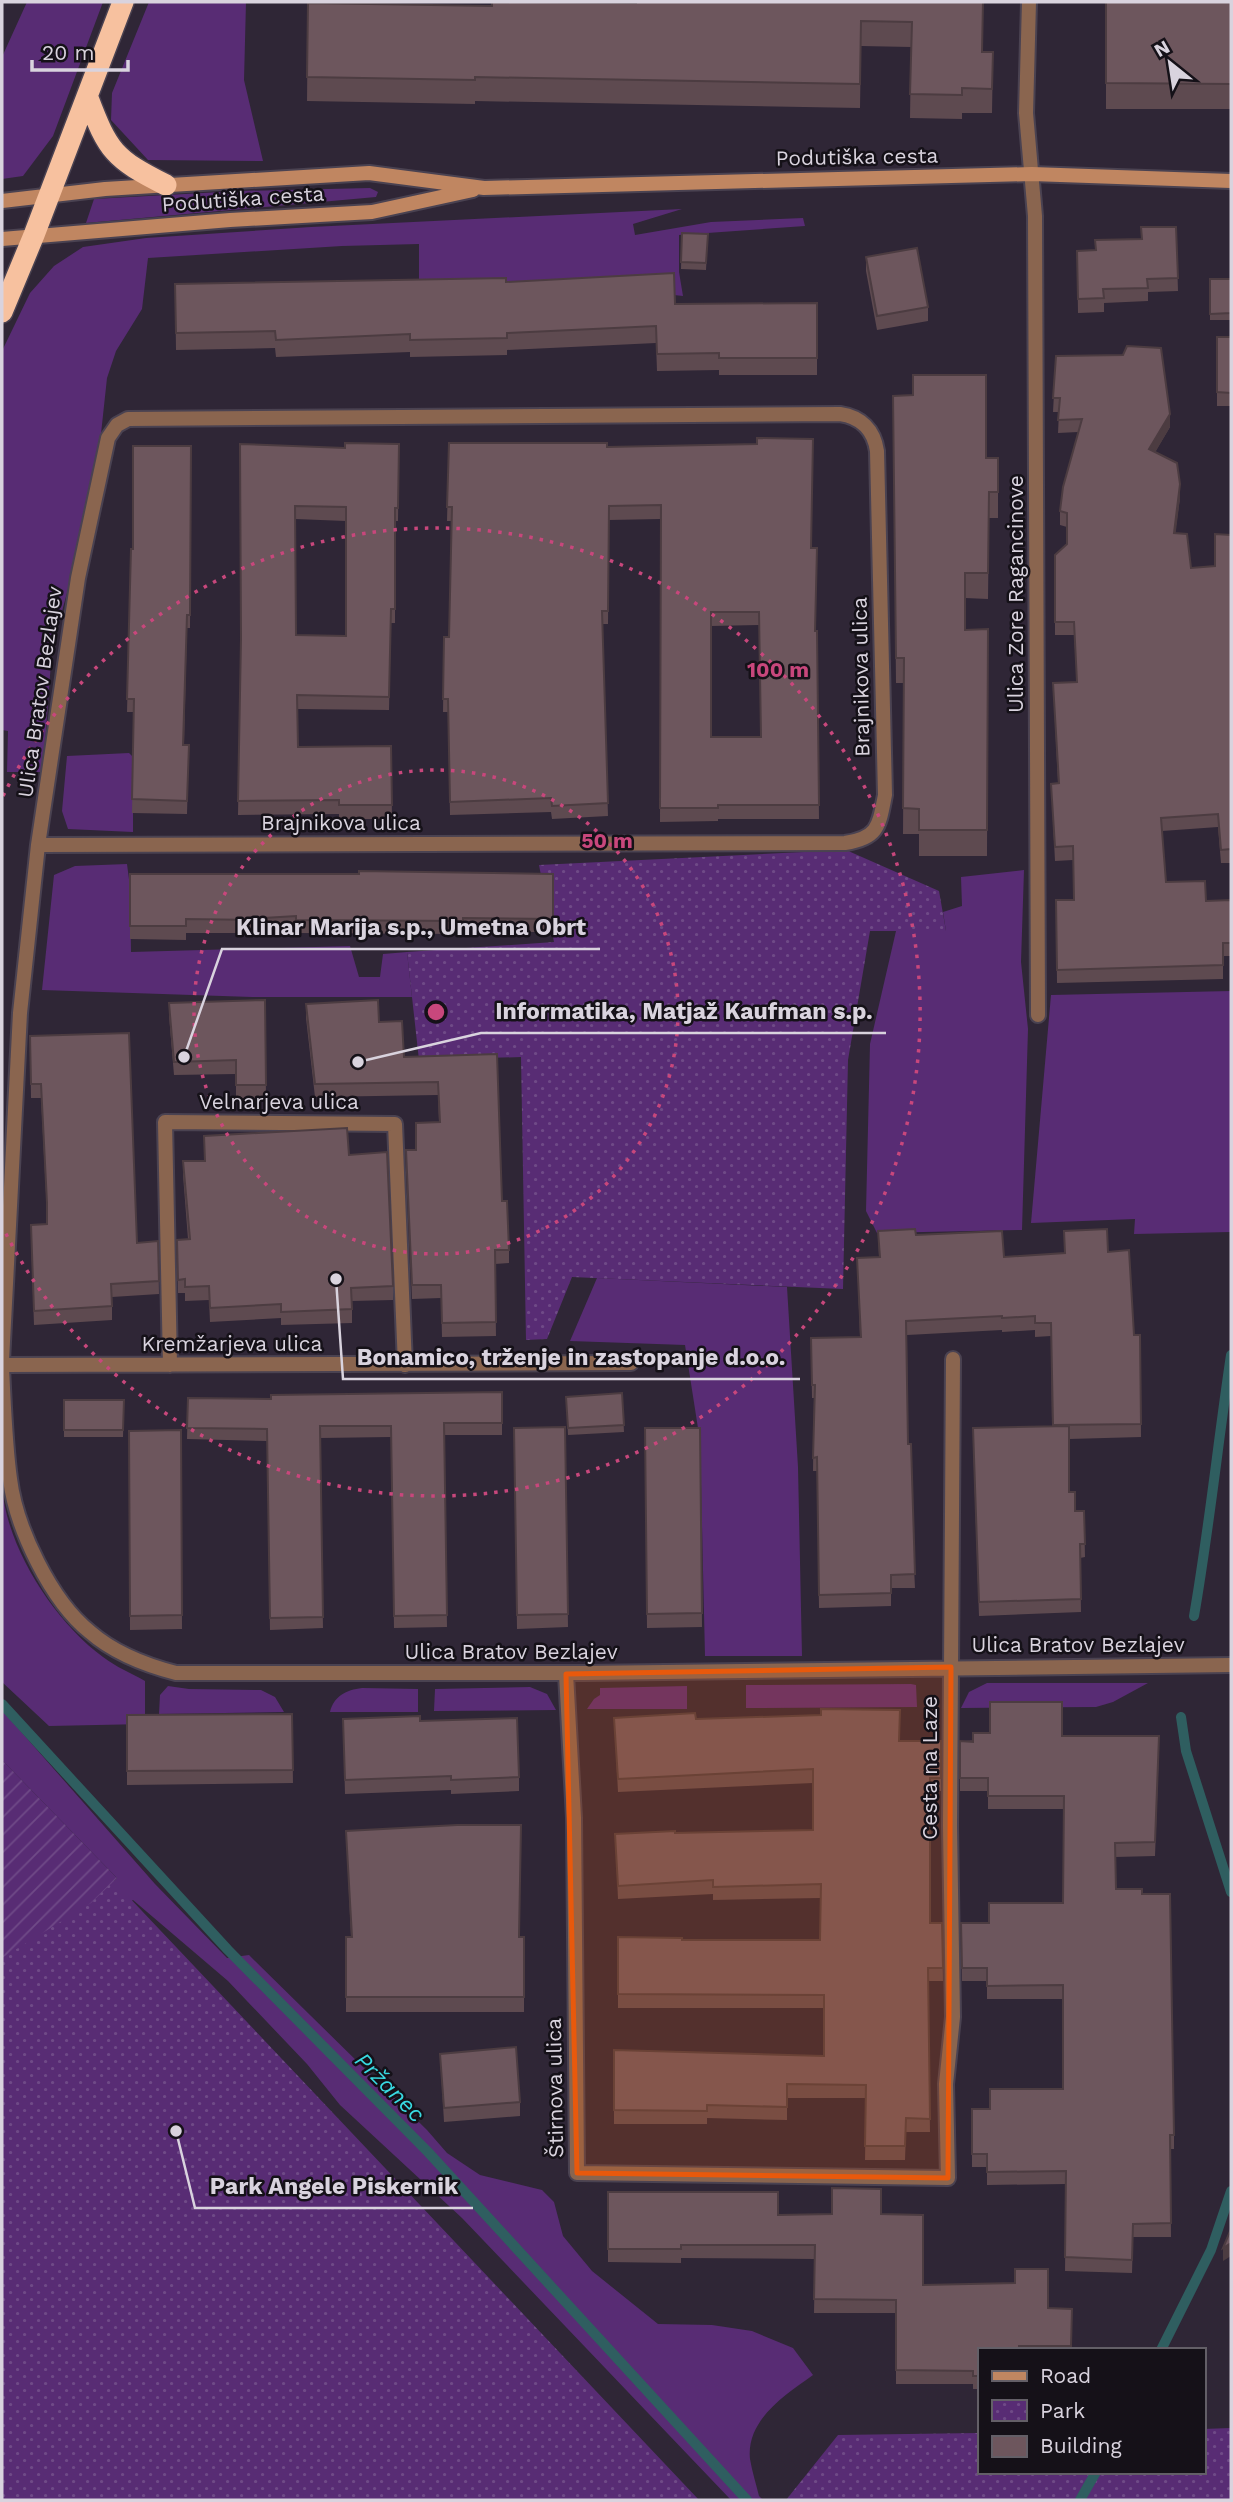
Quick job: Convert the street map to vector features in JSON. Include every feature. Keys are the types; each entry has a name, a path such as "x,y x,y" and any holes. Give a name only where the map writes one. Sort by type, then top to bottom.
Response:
{"highway":[{"path":"2,312 50,196 123,2"},
{"path":"88,98 111,150 139,171 166,185"}],"main road":[{"name":"Podutiška cesta","path":"2,201 166,185 369,173 484,188 1032,174 1231,181"},
{"name":"Podutiška cesta","path":"6,239 372,212 484,188"}],"street":[{"name":"Ulica Zore Ragancinove","path":"1029,2 1026,113 1035,216 1038,1015"},
{"name":"Brajnikova ulica","path":"38,845 845,843 863,841 880,822 885,795 877,451 869,429 851,415 128,419"},
{"name":"Ulica Bratov Bezlajev","path":"128,419 117,425 108,438 78,578 38,845 20,1013 2,1364 10,1481 22,1530 52,1589 89,1632 124,1655 176,1673 566,1674 1231,1665"},
{"name":"Velnarjeva ulica","path":"170,1365 165,1122 395,1124 405,1365"},
{"name":"Cesta na Laze","path":"948,2178 946,2084 953,2017 953,1359"},
{"name":"Kremžarjeva ulica","path":"2,1364 631,1363"},
{"name":"Štirnova ulica","path":"566,1674 573,1818 577,2173 948,2178"}],"highlighted area":[{"path":"951,1667 948,2178 577,2173 566,1674"}],"green space":[{"path":"27,2 103,2 53,136 23,176 2,179 2,57"},
{"path":"149,2 246,2 244,80 263,161 148,160 111,120 112,93"},
{"path":"370,188 378,192 376,197 86,223 94,199 239,191"},
{"path":"682,209 633,224 635,235 711,222 803,218 805,226 679,235 679,272 683,296 647,292 419,289 419,244 148,258 142,309 116,351 107,378 100,443 83,534 52,648 43,772 7,772 8,731 2,730 2,351 30,293 54,266 83,247 146,238"},
{"path":"129,753 133,757 133,832 68,829 62,811 67,756"},
{"path":"846,850 939,891 946,931 870,931 848,1060 843,1289 572,1277 547,1339 526,1340 521,1057 419,1060 407,952 554,942 539,865"},
{"path":"127,864 131,952 350,946 359,977 380,977 383,954 407,952 412,997 252,997 42,990 54,875 75,866"},
{"path":"1024,870 1021,962 1028,1029 1022,1230 877,1233 866,1211 870,1044 896,931 946,931 943,912 962,906 961,877"},
{"path":"1231,991 1231,1232 1134,1234 1135,1219 1031,1223 1051,995"},
{"path":"597,1278 787,1287 798,1467 802,1656 705,1656 700,1441 685,1345 570,1341"},
{"path":"2,1486 5,1509 23,1557 51,1603 67,1624 103,1657 145,1681 145,1724 49,1726 2,1682"},
{"path":"987,1683 1148,1683 1113,1702 1096,1707 961,1708 969,1692"},
{"path":"746,1685 916,1685 917,1707 746,1708"},
{"path":"168,1686 261,1690 275,1697 284,1712 159,1714 160,1695"},
{"path":"687,1686 687,1709 587,1709 600,1695 600,1688"},
{"path":"530,1687 547,1694 556,1710 434,1711 435,1689"},
{"path":"362,1688 418,1689 418,1712 330,1712 334,1702 342,1695"},
{"path":"2,1710 155,1884 227,1958 249,1955 427,2130 447,2153 480,2175 542,2190 554,2202 563,2236 592,2271 658,2324 712,2325 752,2331 793,2348 813,2375 769,2410 754,2432 750,2459 759,2496 763,2500 731,2500 462,2218 340,2105 307,2064 228,1981 133,1900 26,1964 117,1878 2,1760"},
{"path":"2,1760 117,1878 91,1903 2,1958"},
{"path":"2,1763 699,2500 2,2500"},
{"path":"1231,2428 1231,2500 786,2500 838,2435 978,2433 978,2474 1205,2474 1205,2429"}],"building":[{"path":"492,2 983,2 982,52 993,52 992,89 962,88 962,95 910,94 912,22 861,21 860,84 475,77 475,80 307,77 308,3 492,6"},
{"path":"1106,2 1231,2 1231,84 1106,83"},
{"path":"1141,227 1176,227 1178,278 1147,279 1148,288 1103,289 1104,298 1078,299 1077,251 1096,250 1095,240 1142,239"},
{"path":"682,233 708,234 706,263 681,262"},
{"path":"917,248 928,307 877,316 866,257"},
{"path":"674,273 675,304 817,303 817,358 719,358 719,353 657,354 656,326 507,333 507,338 410,340 410,334 276,340 275,331 176,333 175,284 506,278 506,282"},
{"path":"1210,279 1231,279 1231,313 1210,314"},
{"path":"1217,337 1231,337 1231,393 1217,392"},
{"path":"1127,346 1161,348 1170,414 1149,449 1177,463 1180,484 1174,533 1187,534 1191,568 1215,566 1215,534 1231,535 1231,849 1221,850 1218,814 1161,818 1166,882 1205,881 1206,901 1231,900 1231,943 1223,943 1223,965 1057,970 1056,900 1074,900 1073,846 1055,847 1051,784 1059,783 1053,683 1077,682 1074,622 1055,622 1055,555 1067,544 1067,513 1060,511 1063,487 1082,419 1058,420 1060,398 1053,398 1056,356 1123,355"},
{"path":"913,375 986,375 986,458 998,458 998,492 989,492 988,573 965,573 965,630 988,629 987,830 919,830 919,809 903,808 904,658 896,658 893,396 913,395"},
{"path":"757,438 813,439 811,548 817,548 815,631 819,805 660,808 661,505 609,506 608,611 602,611 608,803 552,806 551,798 450,802 448,699 443,699 444,637 449,637 452,507 447,507 449,443 607,443 607,447 757,444","holes":["711,612 759,612 761,737 711,737"]},
{"path":"345,443 399,444 398,508 395,508 395,609 391,609 389,697 297,695 298,747 391,746 392,805 339,805 339,800 238,801 240,444 345,448","holes":["295,506 346,507 346,636 296,635"]},
{"path":"133,446 191,446 190,615 187,615 183,745 189,745 187,801 132,799 134,699 127,699 133,549"},
{"path":"359,871 553,874 553,919 296,920 296,916 264,920 186,919 186,926 130,926 130,874 359,874"},
{"path":"265,1000 266,1085 236,1085 236,1060 174,1062 169,1003"},
{"path":"378,1000 379,1022 402,1021 404,1057 497,1054 502,1201 507,1201 509,1250 495,1250 496,1322 442,1323 441,1285 412,1285 406,1150 416,1150 416,1123 440,1122 438,1082 315,1084 306,1004"},
{"path":"129,1033 137,1243 158,1241 159,1281 111,1284 112,1306 34,1311 31,1225 47,1224 47,1203 41,1084 31,1084 30,1036"},
{"path":"347,1128 349,1155 387,1152 393,1286 351,1288 352,1309 281,1312 281,1304 210,1308 209,1286 185,1287 185,1279 178,1280 177,1240 190,1239 183,1161 205,1161 204,1136"},
{"path":"915,1229 916,1235 1002,1231 1004,1257 1065,1253 1064,1231 1107,1229 1108,1252 1129,1250 1134,1335 1140,1335 1141,1424 1053,1425 1051,1323 1035,1323 1035,1316 906,1321 908,1444 911,1444 915,1574 891,1575 891,1593 819,1595 817,1457 813,1458 815,1385 812,1385 811,1338 861,1337 857,1258 880,1257 878,1231"},
{"path":"502,1392 502,1423 444,1423 447,1615 394,1616 391,1426 320,1426 323,1617 270,1618 267,1429 187,1428 188,1398 271,1399 271,1395"},
{"path":"622,1393 624,1425 568,1428 566,1397"},
{"path":"64,1400 124,1400 123,1430 64,1430"},
{"path":"1069,1426 1069,1492 1075,1492 1075,1511 1084,1511 1085,1544 1080,1544 1081,1599 979,1602 973,1428"},
{"path":"565,1427 568,1614 517,1615 514,1428"},
{"path":"645,1428 700,1428 702,1613 647,1614"},
{"path":"181,1430 182,1615 130,1616 129,1431"},
{"path":"990,1702 1062,1702 1062,1736 1159,1736 1155,1842 1115,1843 1116,1889 1142,1889 1142,1894 1170,1894 1174,2135 1170,2135 1171,2223 1133,2224 1132,2260 1065,2257 1066,2171 987,2172 987,2154 972,2154 972,2109 990,2109 990,2089 1063,2089 1063,1985 987,1986 987,1968 962,1968 961,1923 989,1923 989,1903 1063,1903 1064,1796 988,1796 988,1778 960,1778 960,1741 973,1742 973,1733 990,1733"},
{"path":"821,1709 900,1710 899,1741 941,1741 941,1778 930,1778 930,1923 942,1923 943,1968 928,1968 930,2119 906,2118 905,2146 865,2146 866,2085 787,2084 787,2107 707,2105 707,2111 614,2110 614,2050 824,2056 824,1995 618,1994 618,1937 820,1940 821,1884 713,1887 713,1880 618,1886 615,1834 813,1830 813,1769 618,1779 614,1718 695,1713 696,1719 821,1715"},
{"path":"292,1714 293,1770 127,1771 127,1715"},
{"path":"420,1716 420,1721 517,1718 519,1777 451,1780 451,1776 345,1780 343,1719"},
{"path":"457,1825 521,1825 519,1937 524,1937 524,1997 346,1997 346,1937 352,1937 346,1831"},
{"path":"516,2047 520,2102 444,2108 440,2054"},
{"path":"832,2188 881,2189 881,2214 923,2215 923,2285 1015,2283 1015,2269 1048,2269 1048,2308 1072,2309 1071,2346 978,2348 978,2376 973,2376 973,2371 896,2370 896,2300 814,2299 815,2245 681,2245 681,2249 608,2249 608,2192 778,2192 778,2215 832,2214"},
{"path":"1231,2229 1231,2243 1223,2248"}],"waterway":[{"path":"1194,1616 1231,1355"},
{"name":"Pržanec","path":"2,1704 228,1950 428,2152 747,2500"},
{"path":"1181,1717 1186,1751 1231,1892"},
{"path":"1162,2348 1211,2250 1231,2191"},
{"path":"1080,2500 1095,2474"}],"place":[{"name":"Klinar Marija s.p., Umetna Obrt","path":"184,1057"},
{"name":"Informatika, Matjaž Kaufman s.p.","path":"358,1062"},
{"name":"Bonamico, trženje in zastopanje d.o.o.","path":"336,1279"},
{"name":"Park Angele Piskernik","path":"176,2131"}]}
